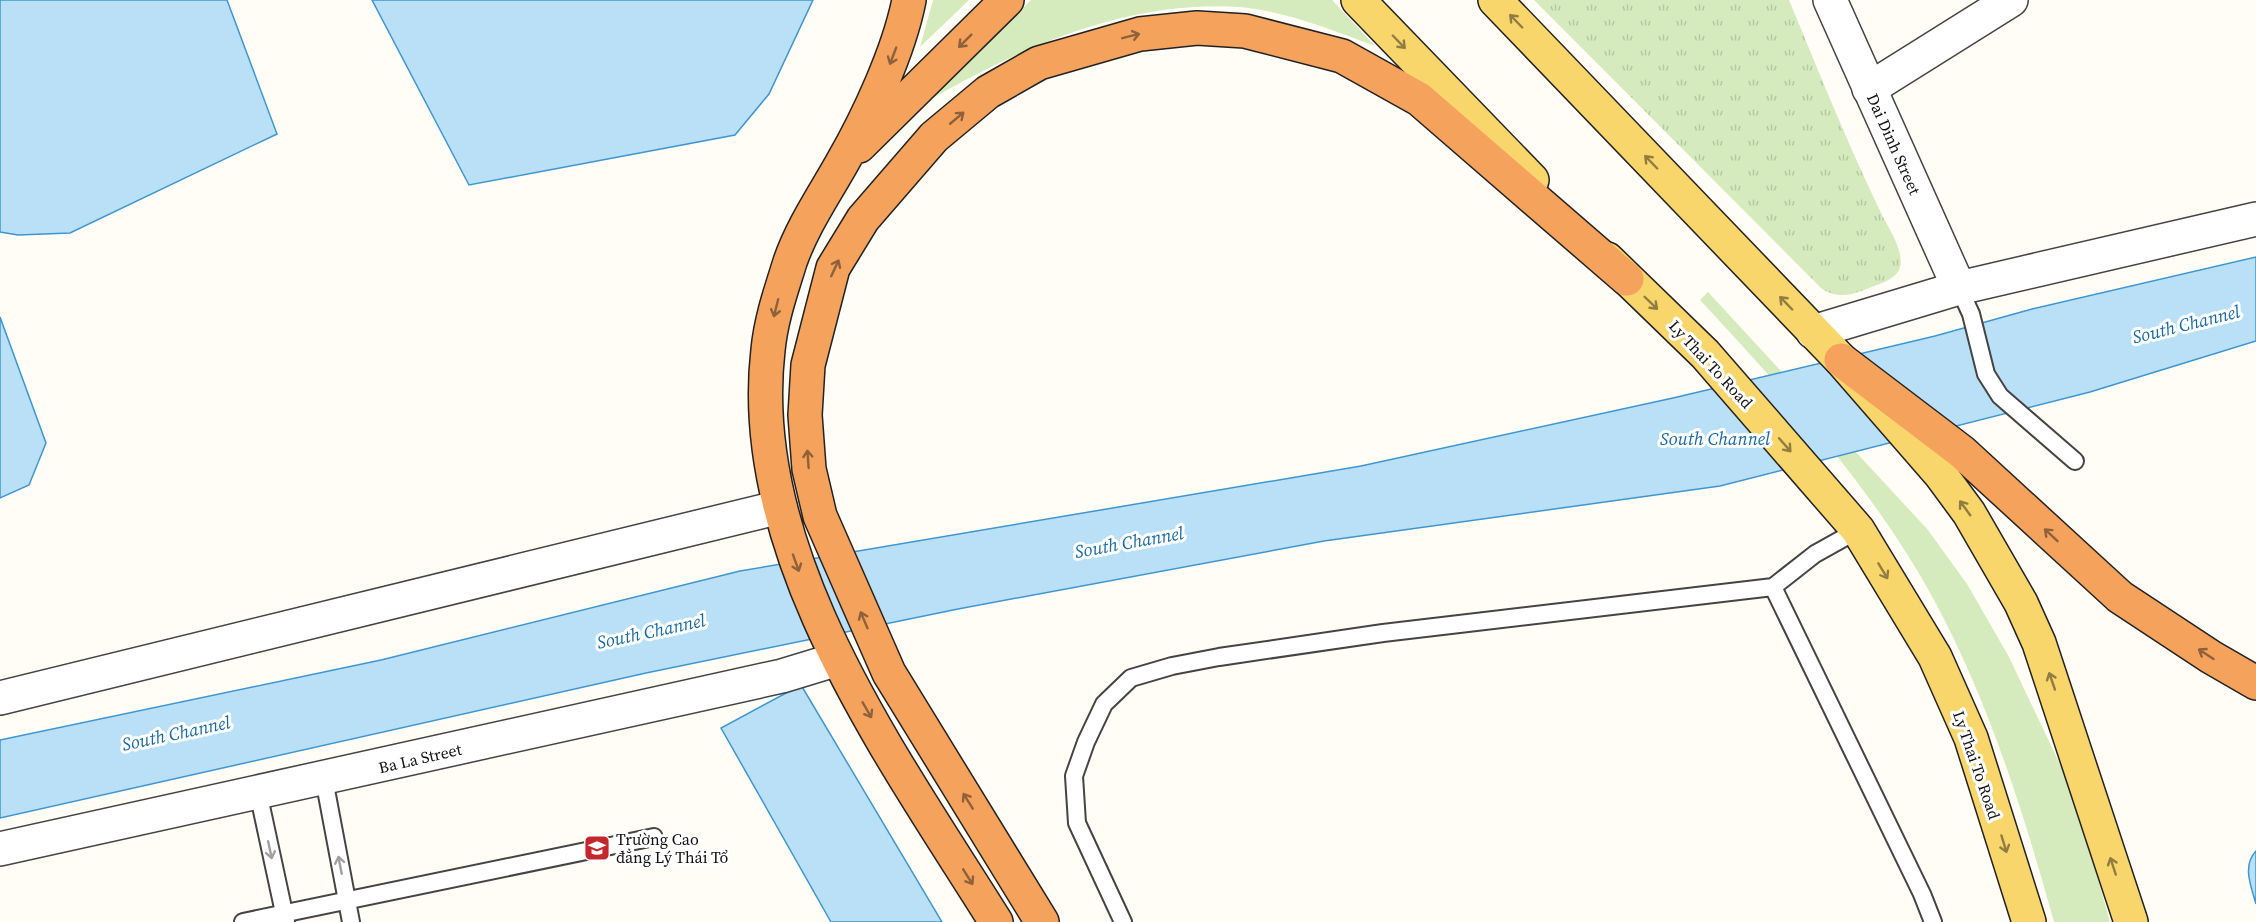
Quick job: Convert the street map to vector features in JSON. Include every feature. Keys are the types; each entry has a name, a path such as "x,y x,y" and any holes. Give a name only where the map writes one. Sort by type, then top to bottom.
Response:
{"highway":[{"path":"909,0 891,61 843,162 824,192 792,258 775,308 765,382 767,423 780,507 800,574 838,659 910,784 996,922"},
{"path":"843,162 1007,0"},
{"path":"1042,922 889,673 819,516 809,469 805,415 808,365 821,306 833,268 863,219 934,137 998,87 1039,63 1088,47 1140,34 1197,28 1245,31 1342,56 1419,99 1627,279"},
{"path":"1841,360 1962,452 2120,597 2211,657 2256,683"}],"main road":[{"name":"Ly Thai To Road","path":"1358,0 1627,279 1705,354 1858,530 1935,657 1971,738 2029,922"},
{"path":"1495,0 1841,360 1929,461 1969,513 2021,603 2039,643 2132,922"}],"street":[{"name":"Dai Dinh Street","path":"1830,0 1959,288"},
{"path":"1869,89 2011,0"},
{"path":"1813,332 1959,288 2256,219"},
{"path":"0,699 780,507"},
{"name":"Ba La Street","path":"0,849 782,676 838,659"}],"lane":[{"path":"1959,288 1971,314 1986,374 2000,396 2075,461"},
{"path":"1123,922 1077,823 1074,776 1086,742 1104,704 1131,678 1183,663 1372,634 1773,588 1815,554 1858,530"},
{"path":"1773,588 1922,894 1933,922"},
{"path":"324,779 351,922"},
{"path":"258,792 285,918"},
{"path":"243,922 285,918 347,902 654,837"}],"green space":[{"path":"933,0 969,0 920,47"},
{"path":"1031,0 1332,0 1375,46 1308,22 1257,9 1198,7 1157,11 1117,19 1039,45 929,100"},
{"path":"1534,0 1789,0 1857,162 1896,241 1901,263 1897,274 1884,282 1852,294 1837,295 1821,288"},
{"path":"1708,292 1928,530 1967,584 2009,657 2074,794 2110,922 2054,922 2017,798 1988,717 1954,639 1934,600 1884,520 1856,481 1764,370 1700,300"}],"water":[{"path":"0,0 227,0 277,134 70,233 18,235 0,232"},
{"path":"372,0 813,0 769,94 735,135 469,185"},
{"name":"South Channel","path":"2256,257 2256,341 2090,392 1720,486 1324,541 958,609 646,673 0,818 0,740 381,660 740,571 1361,466 1673,398 1935,336 2032,309"},
{"path":"0,317 46,443 29,485 0,498"},
{"path":"801,685 942,922 831,922 721,728"},
{"path":"2256,851 2256,904 2250,883 2249,863"}],"place":[{"name":"Trường Cao đẳng Lý Thái Tổ","path":"597,848"}]}
